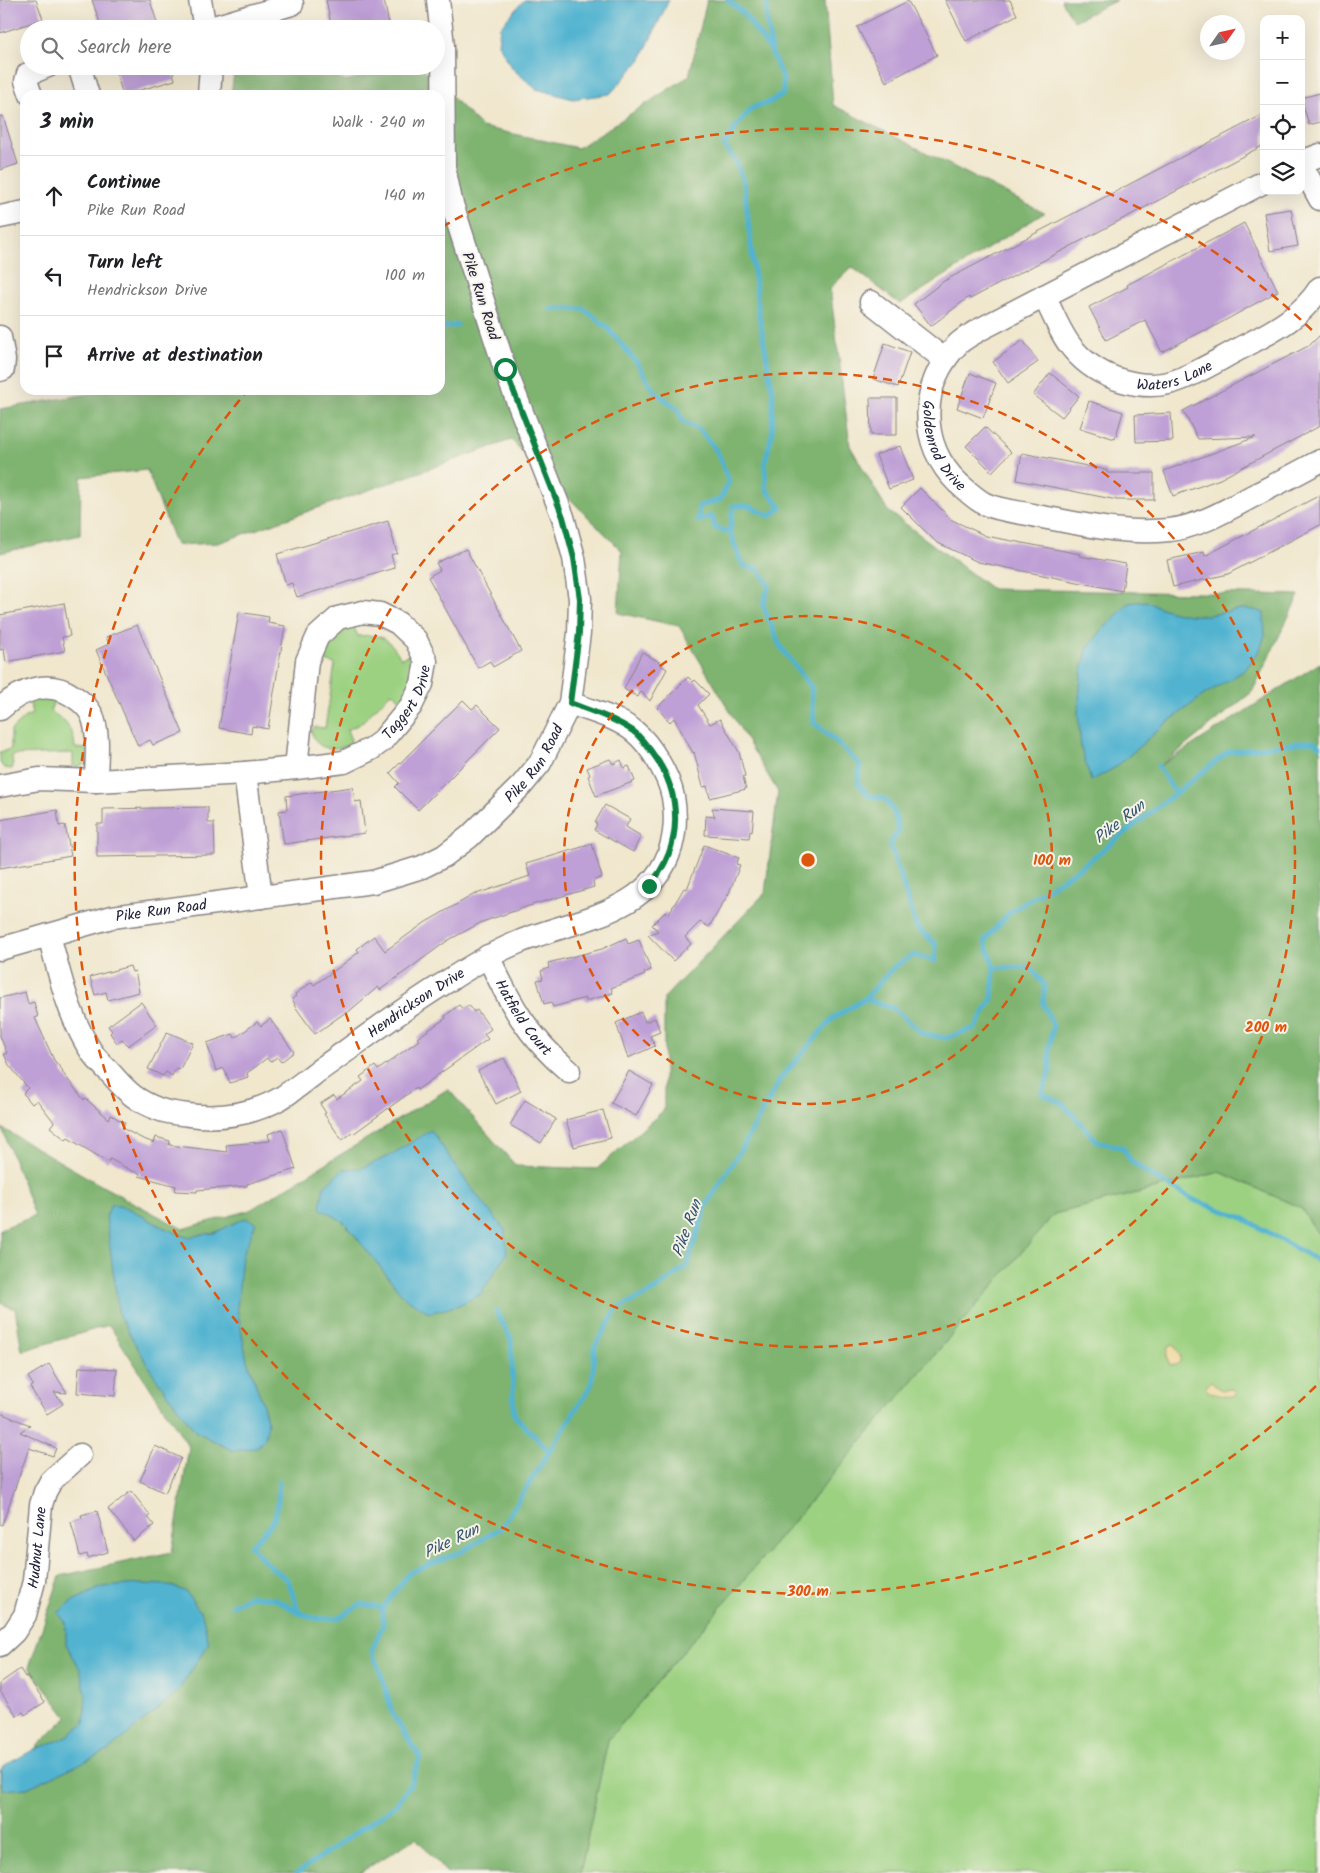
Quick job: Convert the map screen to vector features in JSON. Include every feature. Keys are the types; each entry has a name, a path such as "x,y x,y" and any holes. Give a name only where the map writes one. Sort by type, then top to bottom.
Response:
{"street":[{"path":"200,0 204,20"},
{"path":"237,20 292,4 291,0"},
{"name":"Pike Run Road","path":"438,0 440,20"},
{"path":"28,75 26,81 29,90"},
{"path":"82,75 86,90"},
{"path":"209,90 210,75"},
{"name":"Pike Run Road","path":"443,75 443,90"},
{"path":"1305,161 1320,155"},
{"path":"1305,170 1320,198"},
{"name":"Pike Run Road","path":"0,949 112,917 373,882 422,867 444,856 469,837 522,785 540,763 570,703 579,633 580,599 574,558 563,517 505,369 451,201 445,172"},
{"name":"Goldenrod Drive","path":"1260,184 976,331 959,343 945,360 935,378 928,402 929,427 935,451 948,474 967,491 986,504 1111,530 1141,532 1171,530 1222,513 1320,461"},
{"path":"0,216 20,213"},
{"name":"Waters Lane","path":"1044,296 1062,333 1073,349 1096,369 1117,380 1138,384 1161,384 1181,379 1276,329 1297,316 1311,302 1320,288"},
{"path":"871,302 945,360"},
{"path":"0,337 4,360 3,368 0,370"},
{"name":"Taggert Drive","path":"0,786 39,779 96,781 245,773 296,768 344,762 371,749 382,741 411,706 422,684 426,661 416,640 398,623 380,614 363,612 338,618 318,636 307,661 296,768"},
{"path":"0,709 12,698 32,689 46,687 63,689 78,699 92,716 97,736 96,781"},
{"name":"Hendrickson Drive","path":"49,935 67,1001 84,1040 95,1056 130,1095 159,1110 174,1114 219,1117 250,1112 280,1098 443,984 488,956 521,941 604,914 622,905 649,886 660,874 667,860 675,832 676,811 672,791 660,762 635,732 618,722 570,703"},
{"path":"245,773 261,897"},
{"name":"Hatfield Court","path":"488,956 511,1004 532,1036 552,1057 569,1071"},
{"name":"Hudnut Lane","path":"0,1645 14,1632 25,1615 34,1581 42,1504 45,1492 51,1481 80,1454"}],"green space":[{"path":"707,0 825,0 833,105 1044,213 900,304 852,267 830,288 850,446 887,510 992,589 1299,595 1252,692 1160,766 1320,663 1320,1237 1301,1208 1220,1172 1054,1214 608,1740 580,1873 447,1873 416,1838 359,1873 0,1873 0,1770 14,1769 67,1717 29,1667 60,1576 172,1552 189,1447 109,1325 22,1351 15,1309 0,1303 0,1229 35,1216 2,1128 104,1187 183,1229 250,1210 448,1089 516,1166 597,1169 664,1110 664,998 765,893 778,792 679,626 618,613 622,551 511,440 218,543 176,545 147,470 81,477 80,535 0,553 0,409 83,395 445,395 445,91 482,127 578,148 689,76"},
{"path":"1061,0 1117,0 1074,21"},
{"path":"234,75 334,75 344,81 371,75 429,75 444,90 232,90"},
{"path":"352,624 358,636 384,638 392,645 401,658 413,654 417,667 403,700 392,692 360,724 347,730 351,740 349,746 326,748 317,743 311,731 314,727 325,728 335,664 322,658 326,647 333,637 342,629"},
{"path":"53,698 54,701 50,711 61,718 68,726 73,736 75,748 86,749 89,756 85,763 76,768 73,766 73,753 12,755 12,769 4,768 0,763 0,752 11,749 11,730 25,717 32,714 29,699"},
{"path":"1220,1172 1301,1208 1320,1237 1320,1873 580,1873 608,1740 1054,1214"}],"sand":[{"path":"1174,1345 1180,1355 1180,1361 1178,1364 1170,1365 1167,1358 1169,1346"},
{"path":"1211,1381 1221,1390 1233,1389 1236,1393 1235,1395 1224,1396 1208,1391 1205,1389 1206,1385"}],"water":[{"path":"524,0 669,0 641,59 610,94 573,99 536,89 513,69 498,44 500,27"},
{"path":"1146,601 1170,611 1187,615 1205,615 1239,609 1251,609 1264,613 1265,635 1260,650 1245,670 1204,695 1164,725 1116,767 1091,781 1081,748 1078,712 1081,675 1087,649 1102,630 1129,603"},
{"path":"431,1130 469,1185 505,1230 507,1253 480,1295 459,1305 430,1313 404,1297 344,1222 320,1208 324,1186 344,1169 362,1168 389,1156"},
{"path":"111,1204 130,1209 162,1227 187,1237 214,1233 245,1218 256,1223 242,1256 237,1308 247,1360 268,1424 265,1439 256,1448 233,1451 195,1431 155,1377 119,1316 106,1217"},
{"path":"141,1584 168,1585 185,1591 202,1614 209,1643 177,1693 108,1751 27,1788 4,1790 1,1779 2,1767 33,1750 65,1738 84,1723 86,1696 80,1669 66,1644 66,1623 58,1613 71,1602 102,1587"}],"building":[{"path":"0,0 36,0 43,19 20,20 20,26 0,33"},
{"path":"92,0 150,0 156,20 99,20"},
{"path":"326,0 384,0 388,20 330,20"},
{"path":"945,0 1010,0 1017,15 966,41"},
{"path":"908,1 937,55 886,82 857,27"},
{"path":"117,75 174,75 175,80 140,90 121,90"},
{"path":"1320,93 1320,122 1309,125 1305,112 1305,97"},
{"path":"0,116 3,116 18,164 0,170"},
{"path":"1260,116 1260,147 970,299 969,297 931,326 914,304 944,281"},
{"path":"1291,209 1298,246 1270,251 1264,213"},
{"path":"1244,223 1278,291 1206,331 1162,352 1145,320 1106,340 1089,307"},
{"path":"1320,335 1320,426 1220,479 1173,496 1164,471 1256,437 1198,439 1183,411 1310,345"},
{"path":"1023,340 1038,362 1008,383 993,362"},
{"path":"885,343 910,352 898,387 873,379"},
{"path":"970,373 996,383 983,418 957,408"},
{"path":"1050,373 1079,396 1062,417 1033,395"},
{"path":"870,398 897,398 897,435 871,435"},
{"path":"1089,401 1123,412 1115,439 1080,428"},
{"path":"1171,413 1173,441 1136,442 1135,415"},
{"path":"985,427 1011,452 992,472 966,446"},
{"path":"900,446 913,480 889,489 876,455"},
{"path":"1022,453 1107,470 1107,473 1154,473 1154,500 1117,500 1017,480"},
{"path":"920,488 952,520 986,536 1126,564 1122,591 978,562 936,542 901,507"},
{"path":"1320,495 1320,525 1228,574 1173,587 1167,560 1204,552 1205,556"},
{"path":"388,521 397,553 391,555 395,568 297,597 292,583 286,585 277,554"},
{"path":"466,549 521,651 493,667 490,661 478,668 428,577 440,570 436,563"},
{"path":"64,603 70,636 62,637 65,651 6,662 4,649 0,650 0,615"},
{"path":"239,612 269,617 268,623 285,626 268,729 252,726 251,734 219,728"},
{"path":"137,625 183,733 153,745 150,740 138,746 96,650 109,644 106,637"},
{"path":"642,652 661,663 660,665 667,669 650,701 641,691 638,697 624,689"},
{"path":"688,677 693,682 695,680 709,694 698,705 710,724 720,719 739,752 746,789 710,798 707,786 703,787 694,752 674,718 670,722 657,708"},
{"path":"463,700 472,709 477,705 500,728 418,810 395,787 399,783 390,773"},
{"path":"610,759 613,764 621,760 624,768 629,766 635,781 596,796 587,768"},
{"path":"353,787 355,802 361,801 365,833 284,844 279,811 287,810 286,796"},
{"path":"605,805 630,819 626,827 641,836 633,852 594,830 597,824 595,823"},
{"path":"208,807 208,823 214,823 215,855 97,857 97,824 103,824 103,809"},
{"path":"712,808 754,811 752,832 750,831 749,838 705,835 706,816 715,817"},
{"path":"57,810 59,826 65,825 71,856 0,868 0,820"},
{"path":"592,844 602,877 593,881 594,887 482,922 447,941 380,990 378,987 347,1013 315,1034 294,1005 292,999 296,996 295,994 312,982 314,985 338,968 359,952 357,949 374,936 385,951 426,922 473,895 530,876 526,864"},
{"path":"704,845 739,858 736,864 740,865 729,893 709,927 700,922 685,937 691,944 673,961 648,935 658,931 652,925 665,912 668,915 684,888 687,889"},
{"path":"626,938 628,944 639,940 651,970 644,973 645,975 611,988 613,993 586,1001 585,998 553,1007 551,1002 544,1004 537,980 543,979 541,971 549,968 548,963 602,949"},
{"path":"130,966 132,972 135,971 139,992 108,1000 106,992 95,995 90,977"},
{"path":"25,992 28,1004 34,1002 38,1017 35,1018 54,1060 62,1072 84,1100 85,1098 109,1119 111,1115 125,1123 122,1128 154,1143 156,1137 170,1141 169,1145 227,1152 226,1145 270,1141 268,1134 282,1129 296,1169 247,1184 247,1186 197,1190 197,1192 175,1191 176,1186 139,1176 140,1173 132,1171 110,1159 108,1162 68,1138 66,1140 50,1127 54,1122 37,1100 32,1104 23,1093 28,1088 9,1065 4,1054 7,1053 0,1036 0,998"},
{"path":"141,1002 157,1025 128,1046 122,1039 117,1043 110,1033 112,1031 108,1026"},
{"path":"459,1005 463,1009 469,1005 474,1012 477,1010 491,1029 484,1034 488,1039 417,1090 416,1088 342,1140 324,1114 326,1113 320,1104 334,1095 337,1099 363,1081 360,1077 375,1066 378,1070 419,1040 417,1038 446,1018 445,1016"},
{"path":"641,1012 645,1022 655,1018 660,1032 650,1036 655,1046 628,1058 616,1023"},
{"path":"270,1019 294,1052 281,1062 277,1057 270,1062 267,1058 247,1073 248,1077 230,1083 224,1068 216,1071 207,1043 233,1034 235,1038 257,1022 261,1026"},
{"path":"167,1032 193,1043 180,1069 176,1068 172,1076 166,1072 163,1076 148,1069"},
{"path":"504,1058 521,1091 496,1104 478,1071"},
{"path":"629,1071 653,1085 636,1116 611,1103"},
{"path":"525,1100 556,1119 541,1143 510,1125"},
{"path":"603,1110 611,1138 574,1147 566,1120"},
{"path":"49,1364 67,1393 54,1392 63,1404 47,1414 30,1387 33,1385 28,1377"},
{"path":"79,1367 117,1369 115,1396 77,1393"},
{"path":"0,1413 30,1425 20,1432 56,1448 53,1456 29,1448 2,1525 0,1524"},
{"path":"155,1446 181,1458 165,1493 140,1481"},
{"path":"131,1491 150,1515 148,1517 154,1525 134,1541 108,1509"},
{"path":"97,1511 108,1552 88,1558 87,1554 80,1556 71,1522 82,1518 81,1515"},
{"path":"20,1669 45,1702 25,1715 23,1712 17,1716 0,1691 0,1683"}],"waterway":[{"path":"728,0 743,13 771,51"},
{"path":"767,0 767,22 772,54 783,79 783,94 768,103 753,107 737,125 724,146 737,163 744,185 759,314 773,394 772,434 765,462 766,489 781,507 770,516 749,506 733,506 730,532 743,566 758,569 769,585 763,605 780,646 811,687 814,723 860,765 858,783 869,796 885,799 893,810 899,831 890,844 917,928 935,943 936,961 914,955 895,966 865,999"},
{"path":"551,309 584,309 608,328 637,363 655,392 679,410 682,421 700,430 718,453 729,482 720,500 699,506 698,521 712,516 715,528 730,532"},
{"path":"445,327 457,325"},
{"name":"Pike Run","path":"297,1873 396,1805 411,1783 420,1757 393,1715 372,1650 383,1625 383,1608 409,1573 461,1552 501,1528 592,1384 595,1346 618,1308 652,1292 687,1266 706,1206 745,1143 781,1078 833,1018 865,999 893,1008 923,1034 946,1038 975,1028 992,999 994,968 985,940 1009,913 1081,867 1228,752 1312,741 1320,746"},
{"path":"1158,766 1176,794"},
{"path":"994,968 1030,967 1045,986 1043,1003 1053,1026 1049,1048 1050,1071 1042,1094 1062,1103 1097,1141 1123,1148 1131,1161 1150,1175 1196,1201 1241,1217 1320,1262"},
{"path":"496,1311 511,1339 514,1415 549,1451"},
{"path":"279,1481 277,1511 274,1518 266,1530 250,1546 272,1568 288,1580 299,1613"},
{"path":"232,1605 251,1596 276,1599 299,1613 319,1619 338,1618 361,1604 383,1608"}],"route":[{"path":"505,369 563,517 574,558 580,599 579,633 570,703 618,722 635,732 660,762 672,791 676,811 675,832 667,860 660,874 649,886"}]}
